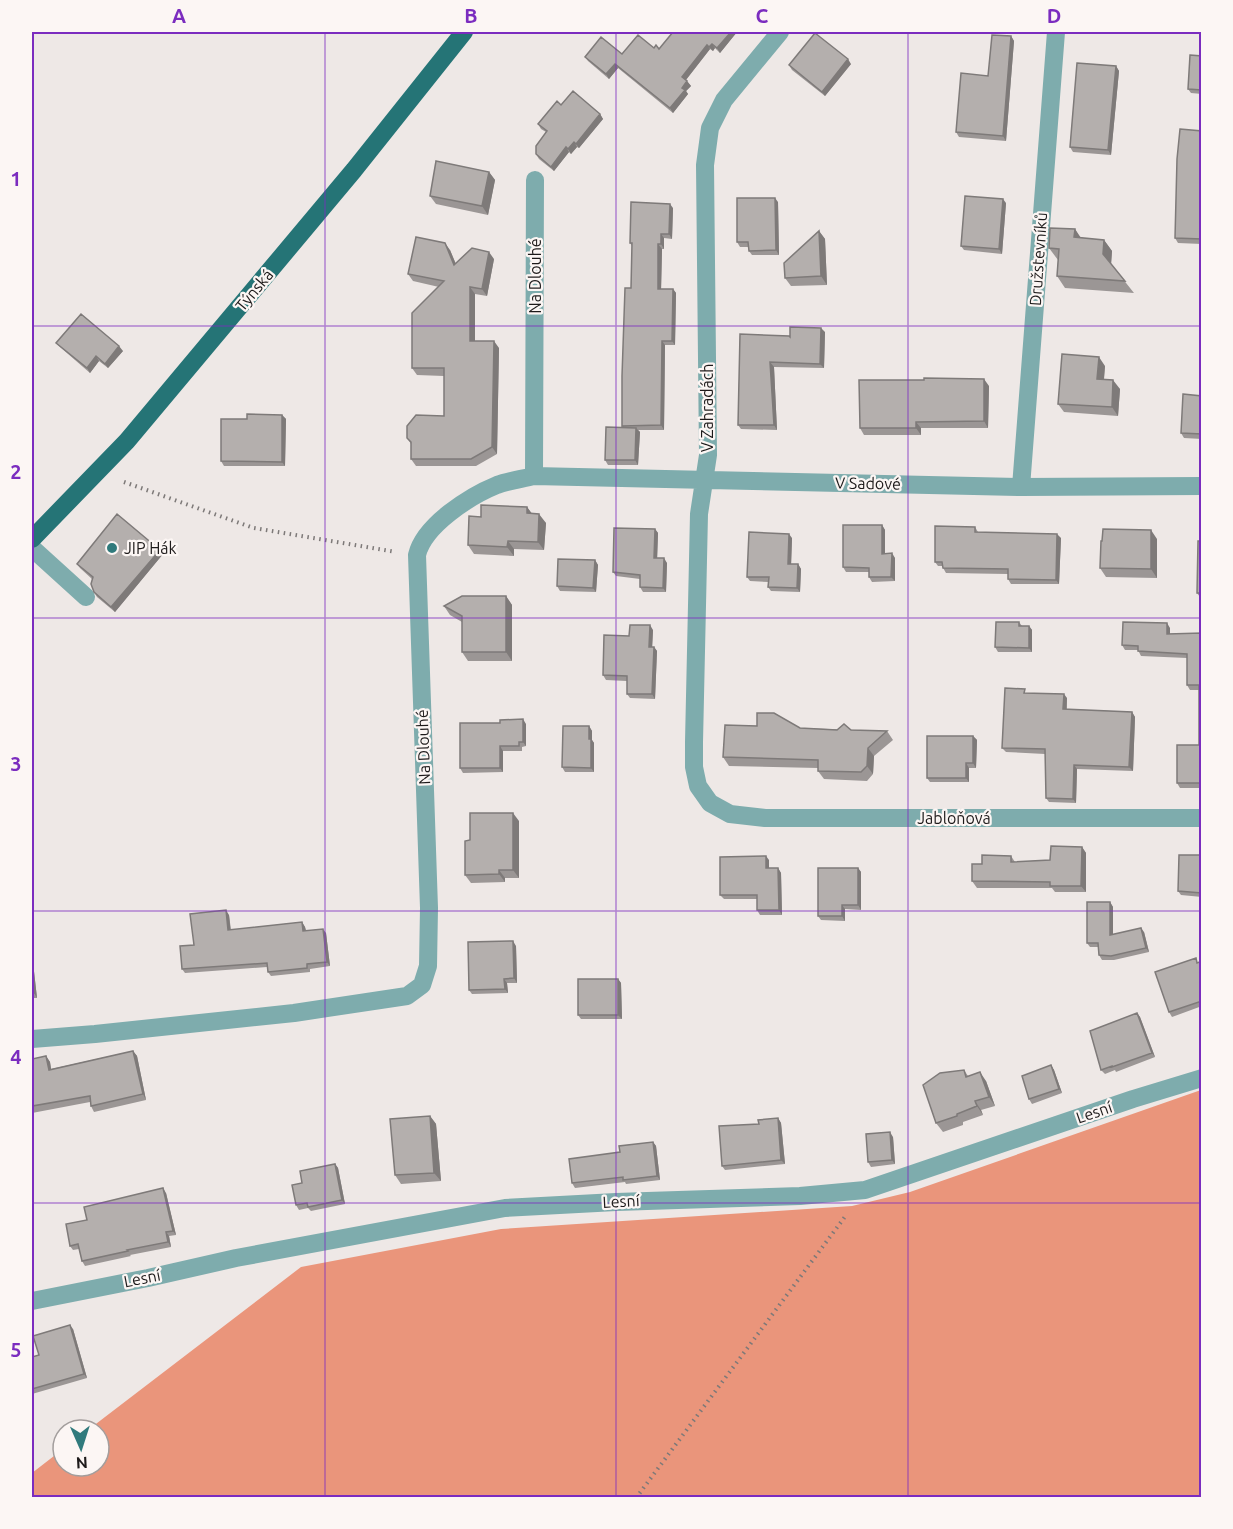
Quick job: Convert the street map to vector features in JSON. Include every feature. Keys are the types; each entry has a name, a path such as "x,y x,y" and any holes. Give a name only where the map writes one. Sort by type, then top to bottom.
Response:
{"main road":[{"name":"Týnská","path":"32,539 127,441 354,170 464,32"}],"street":[{"name":"V Zahradách","path":"710,803 698,786 694,767 699,514 708,454 705,165 707,140 710,128 724,100 780,32"},
{"name":"Družstevníků","path":"1021,487 1056,32"},
{"name":"Na Dlouhé","path":"534,476 535,180"},
{"name":"V Sadové","path":"534,476 1021,487 1202,486"},
{"path":"417,555 419,547 432,528 473,495 499,484 534,476"},
{"path":"32,548 86,597"},
{"name":"Na Dlouhé","path":"32,1039 294,1013 407,996 422,985 428,966 429,908 417,555"},
{"name":"Jabloňová","path":"710,803 730,814 765,818 1202,818"},
{"name":"Lesní","path":"32,1301 236,1258 505,1208 674,1199 800,1196 866,1190 1202,1077"}],"path":[{"path":"124,482 254,528 417,555"},
{"path":"636,1497 866,1190"}],"shaded area":[{"path":"1201,1090 1201,1497 32,1497 32,1473 51,1458 51,1478 111,1478 111,1418 104,1418 301,1267 501,1229 852,1206 910,1192"}],"building":[{"path":"673,32 731,32 717,48 712,44 709,47 707,45 682,77 687,81 682,88 685,90 670,108 615,64 606,74 585,57 601,37 622,54 638,35 654,48 656,45 659,49"},
{"path":"815,33 848,59 822,92 789,65"},
{"path":"992,35 1011,36 1003,136 956,132 961,73 988,76"},
{"path":"1190,55 1202,56 1202,90 1188,89"},
{"path":"1077,63 1116,66 1108,150 1070,147"},
{"path":"573,91 600,114 576,144 574,142 568,149 566,147 551,167 536,154 536,146 547,131 538,124 557,101 561,105"},
{"path":"1180,129 1202,131 1202,239 1175,238"},
{"path":"436,161 489,172 482,206 430,196"},
{"path":"965,196 1003,199 999,249 961,246"},
{"path":"737,198 775,198 776,250 749,251 748,242 737,242"},
{"path":"631,202 670,204 669,234 661,234 661,244 658,244 658,289 673,289 672,341 662,341 661,425 622,426 625,288 631,288"},
{"path":"1050,228 1075,229 1074,237 1104,240 1103,254 1125,281 1057,276 1059,249 1049,248"},
{"path":"819,231 821,276 785,278 784,263"},
{"path":"416,237 445,243 454,265 472,248 489,252 482,289 470,287 470,341 494,341 492,447 471,459 411,459 411,442 407,438 407,426 416,415 444,416 444,368 412,368 412,313 444,281 408,274"},
{"path":"81,314 119,346 105,364 96,356 87,368 56,343"},
{"path":"790,327 821,328 820,364 770,362 774,425 738,425 740,334 790,337"},
{"path":"1062,354 1099,357 1097,379 1113,380 1112,407 1058,404"},
{"path":"924,378 984,379 984,421 916,422 916,428 860,428 859,380 924,380"},
{"path":"1183,394 1202,396 1202,434 1181,433"},
{"path":"247,414 282,415 282,462 221,461 221,419 247,419"},
{"path":"606,427 636,428 635,460 605,460"},
{"path":"481,505 527,507 527,513 539,514 538,542 508,541 507,547 468,545 469,516 481,517"},
{"path":"117,514 160,550 111,607 94,592 91,584 93,577 77,564"},
{"path":"843,525 882,525 882,554 892,553 891,577 869,577 869,568 843,567"},
{"path":"935,526 975,527 975,532 1057,534 1056,580 1008,579 1008,569 943,568 942,562 935,562"},
{"path":"614,528 655,529 654,558 664,558 663,588 640,587 640,575 613,572"},
{"path":"1103,529 1151,530 1151,569 1100,568"},
{"path":"749,532 789,534 788,564 798,564 797,588 768,587 769,577 747,577"},
{"path":"1198,541 1202,541 1202,593 1197,593"},
{"path":"558,559 595,560 593,588 557,586"},
{"path":"462,596 506,596 506,652 462,652 462,616 444,606"},
{"path":"996,622 1019,622 1019,626 1029,626 1029,648 995,647"},
{"path":"1123,622 1167,623 1167,634 1202,633 1202,783 1177,783 1177,745 1199,745 1199,685 1187,685 1187,654 1138,651 1138,646 1122,645"},
{"path":"630,625 650,625 649,647 654,647 652,694 627,694 627,676 603,675 604,635 629,636"},
{"path":"1005,688 1025,689 1024,693 1064,694 1063,709 1132,712 1129,767 1074,765 1073,799 1046,798 1045,749 1002,748"},
{"path":"757,713 774,713 800,728 837,730 844,724 851,730 887,731 868,748 867,766 861,772 818,771 818,760 723,757 725,725 757,726"},
{"path":"523,719 523,742 519,742 519,746 500,746 500,768 460,768 460,723 500,723 500,720"},
{"path":"563,726 589,726 591,768 562,767"},
{"path":"927,736 973,736 973,763 966,763 966,778 927,778"},
{"path":"470,813 513,813 513,870 499,870 499,874 465,875 465,841 470,840"},
{"path":"1051,846 1082,847 1081,886 1050,886 1050,882 972,881 972,864 982,864 982,855 1011,856 1011,862 1050,860"},
{"path":"1179,855 1202,855 1202,893 1178,891"},
{"path":"766,856 766,868 778,868 779,910 757,910 757,895 720,895 720,857"},
{"path":"818,868 858,868 858,905 842,905 842,916 818,916"},
{"path":"1087,902 1110,902 1110,935 1141,928 1146,948 1111,956 1099,955 1098,943 1087,943"},
{"path":"226,910 228,930 302,922 303,931 323,929 327,962 307,964 307,968 268,972 267,963 182,969 180,946 194,945 190,914"},
{"path":"513,941 514,978 504,979 505,989 469,990 468,942"},
{"path":"1196,958 1197,963 1202,961 1202,1001 1169,1012 1155,972"},
{"path":"578,979 618,979 618,1015 578,1015"},
{"path":"1137,1013 1152,1053 1101,1070 1090,1031"},
{"path":"133,1051 143,1094 91,1106 90,1096 32,1106 32,1059 46,1056 49,1070"},
{"path":"1051,1065 1059,1089 1029,1099 1022,1076"},
{"path":"964,1070 966,1077 980,1072 989,1097 975,1101 977,1106 957,1116 936,1123 923,1085 940,1073"},
{"path":"430,1116 434,1173 395,1175 390,1119"},
{"path":"778,1118 781,1160 722,1166 719,1126 759,1124 758,1120"},
{"path":"890,1132 892,1160 868,1162 866,1134"},
{"path":"653,1142 657,1176 572,1183 569,1159 620,1152 619,1146"},
{"path":"335,1164 342,1200 308,1207 307,1203 296,1205 292,1185 302,1183 300,1171"},
{"path":"163,1188 173,1231 166,1232 168,1242 82,1261 78,1244 70,1246 66,1224 87,1220 84,1207"},
{"path":"70,1325 84,1374 32,1389 32,1357 39,1355 33,1336"}],"place":[{"name":"JIP Hák","path":"112,548"}]}
